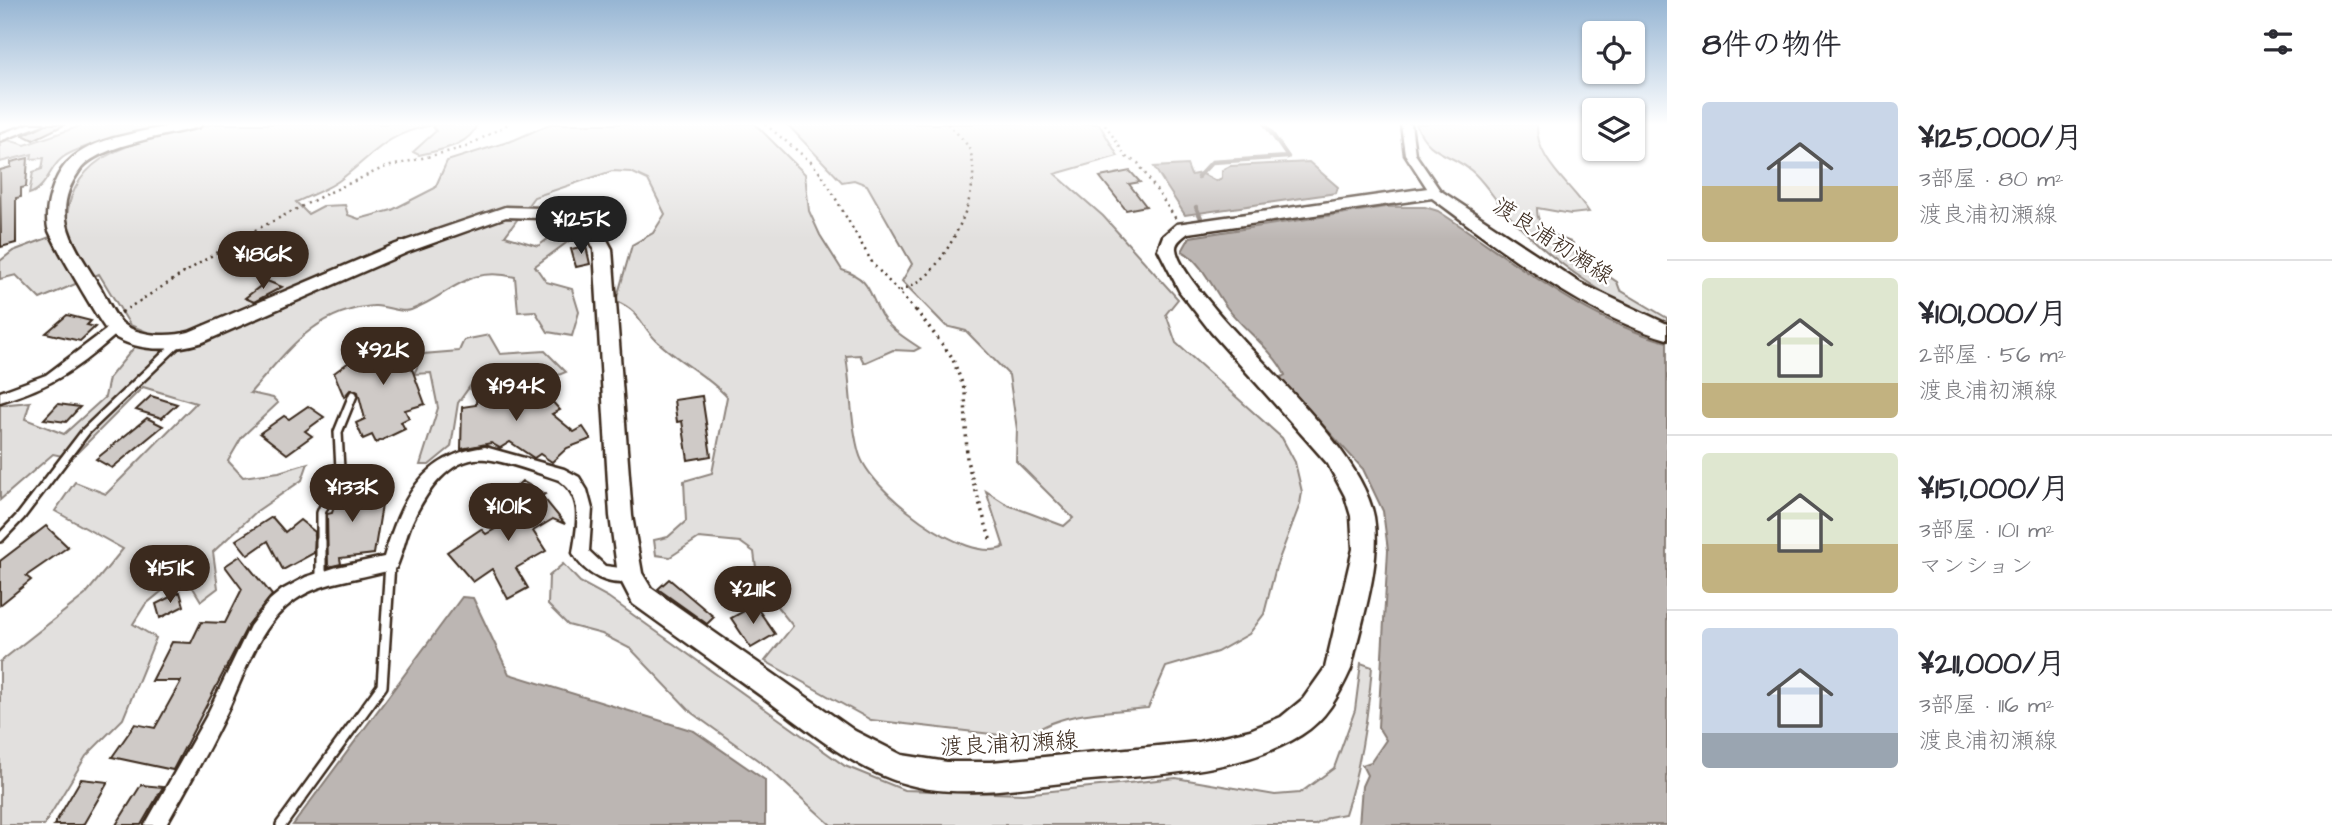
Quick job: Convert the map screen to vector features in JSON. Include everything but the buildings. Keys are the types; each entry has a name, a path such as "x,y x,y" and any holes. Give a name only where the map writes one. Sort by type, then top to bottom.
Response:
{"main road":[{"path":"79,162 73,167 55,204 57,230 113,324"},
{"path":"1183,228 1435,192"},
{"name":"渡良浦初瀬線","path":"1435,192 1559,282 1605,307 1667,332"},
{"name":"渡良浦初瀬線","path":"113,324 140,340 179,342 214,331 402,248 484,217 521,211 582,223 593,229 603,249 621,516 630,575 642,596 845,741 875,759 902,769 937,775 972,776 1149,761 1237,747 1290,726 1321,700 1338,669 1365,549 1362,516 1346,474 1336,458 1218,327 1182,279 1167,249 1169,240 1183,228"}],"street":[{"path":"1416,162 1435,192"},
{"path":"0,397 45,384 62,374 113,324"},
{"path":"155,825 221,707 266,618 287,595 321,579 390,563 411,510 433,474 456,458 471,453 485,453 564,475 576,481 583,492 585,505 581,553 601,573 630,575"}],"lane":[{"path":"0,538 26,511 74,445 137,379 179,342"},
{"path":"321,579 321,513 340,469 338,432 352,395"},
{"path":"281,825 382,686 386,659 390,563"}],"path":[{"path":"113,324 238,239 316,198 376,171 408,162"},
{"path":"807,162 824,178 873,264 900,291 952,357 965,391 967,461 991,542"},
{"path":"900,291 931,272 957,226 970,192 972,162"},
{"path":"1137,162 1183,228"}],"shaded area":[{"path":"43,162 58,162 39,188 29,194 33,172 42,169"},
{"path":"362,162 325,189 296,202 308,214 323,206 345,205 348,215 359,219 392,210 435,188 446,162 794,162 805,174 809,211 820,235 842,270 864,282 884,320 920,348 914,351 893,350 864,363 860,355 846,356 852,417 859,453 881,486 921,521 967,546 987,550 1004,547 986,491 1008,505 1064,526 1073,518 1016,461 1017,429 1009,375 966,331 946,326 902,281 912,264 867,185 854,180 842,182 824,162 1095,162 1055,174 1103,216 1178,299 1166,314 1176,343 1282,438 1295,462 1302,492 1300,504 1276,567 1264,614 1249,634 1217,652 1166,667 1148,708 1084,714 1053,722 1026,738 871,720 765,661 793,626 758,583 754,552 740,542 699,538 670,557 656,555 654,540 668,537 686,521 684,481 712,473 727,397 666,349 631,310 616,301 632,245 653,233 665,214 648,180 631,172 612,171 534,197 505,236 538,246 556,233 573,238 535,266 546,282 572,289 579,312 572,336 548,332 535,311 518,312 515,277 498,274 472,278 411,310 374,306 353,309 318,325 289,349 250,393 273,398 278,403 242,437 228,461 243,477 279,472 308,463 302,480 257,511 213,552 218,588 201,601 184,573 145,605 133,624 156,638 123,719 86,756 44,825 0,825 0,662 85,595 123,549 55,511 75,482 106,494 196,403 143,387 72,458 53,454 0,500 0,405 30,402 25,419 64,434 105,397 109,378 147,332 130,325 99,274 40,299 16,275 0,279 0,261 13,251 66,231 70,202 80,180 95,164"},
{"path":"1310,162 1338,187 1336,193 1185,215 1154,167 1187,165 1191,175 1201,173 1216,181 1222,178 1222,170 1230,166"},
{"path":"1459,162 1550,162 1589,212 1571,214 1537,208 1543,227 1573,243 1574,253 1617,282 1620,290 1667,318 1667,326 1604,293 1548,253 1508,215 1467,167"},
{"path":"1386,207 1425,207 1438,211 1575,302 1604,318 1667,342 1667,825 1359,825 1362,786 1367,775 1362,765 1371,762 1386,740 1378,727 1388,550 1383,511 1363,469 1280,378 1285,375 1280,366 1232,314 1201,268 1182,251 1190,237"},
{"path":"489,335 500,354 545,351 566,372 527,388 515,372 478,375 458,403 451,447 429,465 420,465 438,408 431,373 414,374 423,354 459,351 464,340"},
{"path":"563,564 580,582 608,597 845,766 904,790 1023,794 1176,778 1275,795 1300,793 1334,768 1355,710 1361,663 1372,667 1366,723 1351,796 1345,814 1329,817 1315,825 831,825 766,766 692,713 631,649 602,634 568,625 548,605 549,576"},
{"path":"462,597 473,598 509,674 694,731 765,780 765,825 293,825"}],"waterway":[{"path":"1198,177 1212,162"},
{"path":"1196,207 1201,218"}]}
